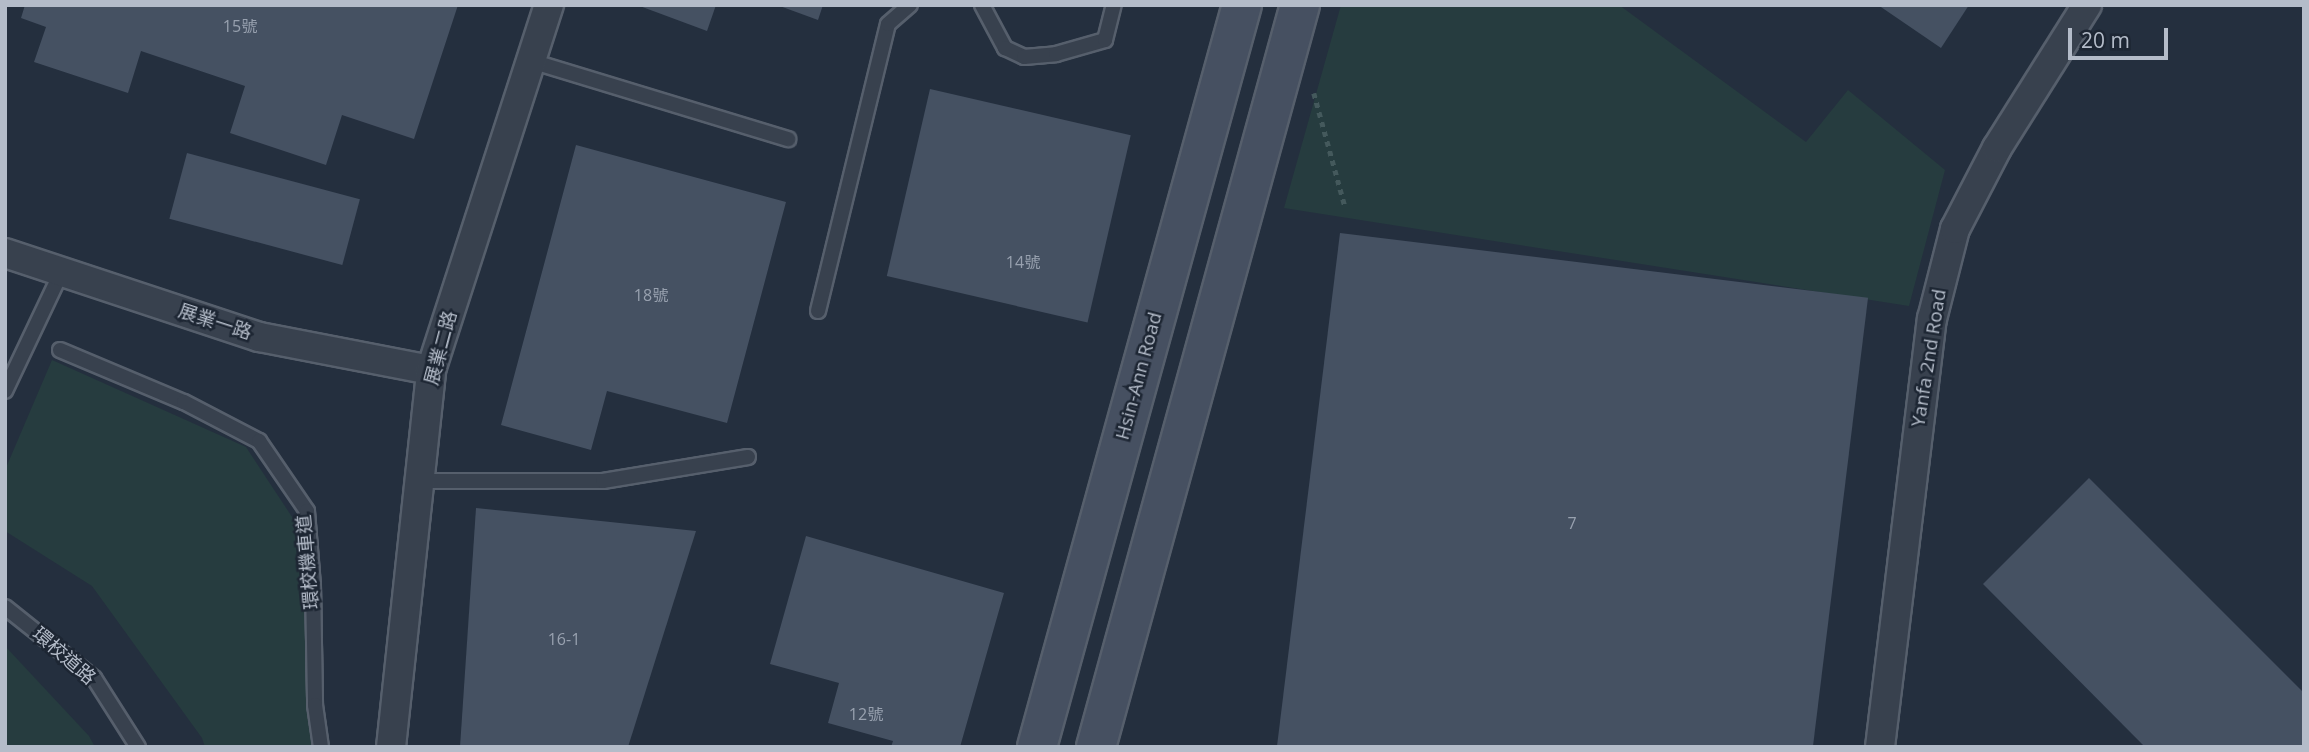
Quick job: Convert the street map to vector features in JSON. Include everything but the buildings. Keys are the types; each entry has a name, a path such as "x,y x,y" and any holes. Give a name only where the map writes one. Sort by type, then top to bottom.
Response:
{"street":[{"name":"展業二路","path":"391,747 431,370 549,5"},
{"name":"Hsin-Ann Road","path":"1037,747 1242,5"},
{"path":"1096,747 1300,5"},
{"name":"Yanfa 2nd Road","path":"1880,747 1932,319 1955,229 1997,148 2087,5"},
{"name":"展業一路","path":"5,253 260,337 431,370"}],"lane":[{"path":"818,311 888,24 909,5"},
{"path":"982,5 1005,48 1024,57 1056,54 1105,40 1114,5"},
{"path":"531,61 788,139"},
{"path":"5,391 62,271"},
{"name":"環校機車道","path":"60,350 184,402 259,441 307,511 313,585 315,705 321,747"},
{"path":"419,481 603,481 748,457"},
{"name":"環校道路","path":"5,607 94,678 138,747"}],"path":[{"path":"1314,91 1345,206"}],"green space":[{"path":"1341,5 1619,5 1806,142 1848,90 1945,170 1909,306 1284,208"},
{"path":"52,360 246,447 298,526 314,747 205,747 202,738 92,586 5,531 5,470"},
{"path":"5,646 89,736 95,747 5,747"}]}
